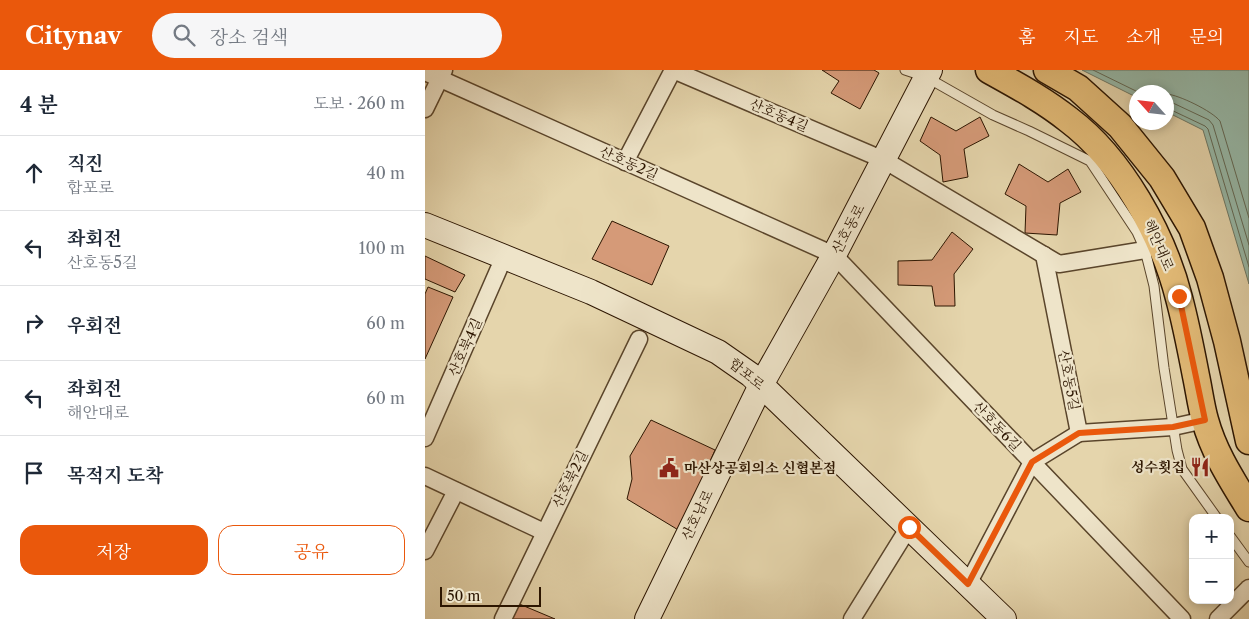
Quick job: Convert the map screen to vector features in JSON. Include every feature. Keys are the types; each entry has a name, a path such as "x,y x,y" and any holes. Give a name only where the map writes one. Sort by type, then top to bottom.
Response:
{"main road":[{"name":"해안대로","path":"989,70 1035,96 1070,120 1093,141 1113,165 1141,206 1163,248 1179,296 1205,420 1219,458 1249,508"},
{"path":"1047,70 1078,88 1121,126 1162,178 1192,228 1213,287 1249,442 1219,458"},
{"name":"산호동로","path":"761,385 834,255 884,160 920,72"},
{"name":"합포로","path":"425,225 591,292 718,352 751,375 1004,619"},
{"name":"산호남로","path":"651,618 761,385"}],"street":[{"name":"산호동4길","path":"673,70 884,160 1059,264 1145,250"},
{"path":"625,162 673,70"},
{"path":"425,109 436,74"},
{"name":"산호동2길","path":"436,74 625,162 834,255"},
{"name":"산호동6길","path":"834,255 1182,619"},
{"name":"산호동5길","path":"1044,255 1079,433"},
{"name":"산호북4길","path":"425,438 504,257"},
{"name":"산호북2길","path":"503,619 639,339"},
{"path":"968,584 1032,462 1079,433 1173,427 1205,420"},
{"path":"425,476 544,532"},
{"path":"425,551 456,492"},
{"path":"852,619 909,527"},
{"path":"1218,619 1249,588"}],"lane":[{"path":"920,72 993,115 1029,130 1090,161 1137,232 1145,250 1154,286 1162,359 1177,450 1183,469 1214,514"},
{"path":"1234,541 1249,562"}],"water":[{"path":"1082,70 1249,70 1249,284 1203,130 1174,116 1174,85 1129,85 1129,94"}],"building":[{"path":"822,70 874,70 879,73 860,109 831,93 839,81"},
{"path":"931,117 956,131 980,117 989,136 964,149 968,177 943,182 940,155 920,141"},
{"path":"1019,164 1048,182 1068,169 1081,192 1060,203 1057,235 1025,233 1026,206 1005,194"},
{"path":"612,221 669,246 652,285 592,259"},
{"path":"952,232 973,249 954,274 955,306 935,306 932,286 898,285 898,261 932,260"},
{"path":"425,256 465,275 455,292 425,279"},
{"path":"428,287 453,297 425,359 425,294"},
{"name":"마산상공회의소 신협본점","path":"651,420 715,450 680,531 627,499 632,479 630,456"},
{"path":"517,603 555,619 509,619"}],"place":[{"name":"성수횟집","path":"1200,467"},
{"name":"마산상공회의소 신협본점","path":"669,468"}],"route":[{"path":"909,527 968,584 1032,462 1079,433 1173,427 1205,420 1179,296"}]}
